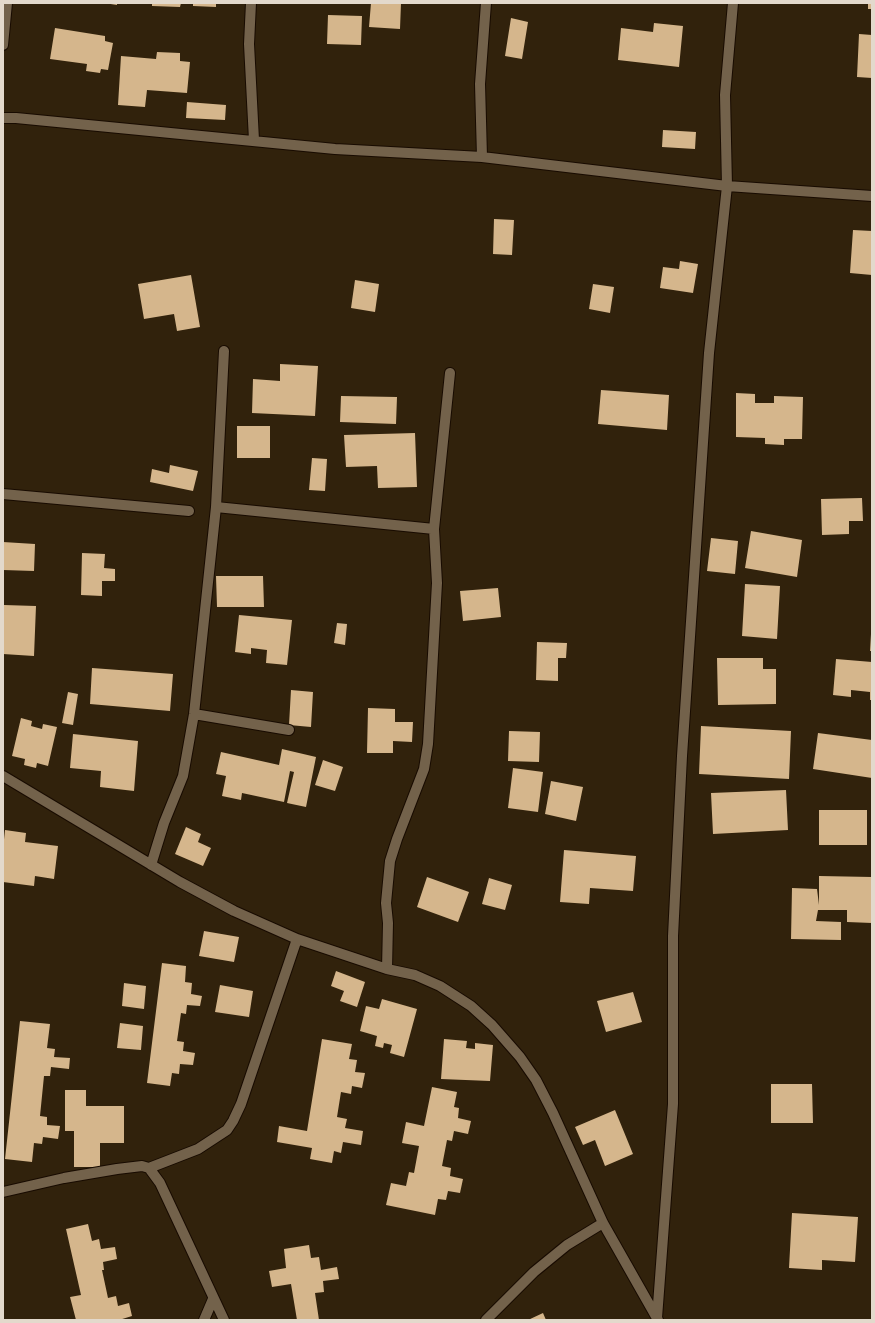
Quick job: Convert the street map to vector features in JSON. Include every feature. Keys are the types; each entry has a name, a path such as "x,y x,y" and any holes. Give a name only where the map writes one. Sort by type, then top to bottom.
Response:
{"street":[{"path":"3,45 7,3"},
{"path":"251,3 249,44 254,140"},
{"path":"482,157 480,84 486,3"},
{"path":"657,1319 673,1104 673,936 690,624 709,353 727,186 725,95 733,3"},
{"path":"3,118 254,140 335,149 482,157 727,186 872,196"},
{"path":"151,865 164,823 183,776 194,714 216,507 224,351"},
{"path":"387,968 388,923 386,903 390,861 424,769 428,744 437,583 434,529 450,373"},
{"path":"3,494 189,511"},
{"path":"216,507 434,529"},
{"path":"194,714 289,730"},
{"path":"3,776 151,865 234,911 297,938 387,968 415,975 440,986 471,1006 492,1025 520,1057 536,1080 553,1113 603,1223 657,1319"},
{"path":"3,1192 64,1178 117,1169 142,1166 149,1168 198,1149 227,1130 241,1104 297,938"},
{"path":"149,1168 160,1183 224,1320"},
{"path":"486,1320 534,1272 567,1245 603,1223"},
{"path":"204,1320 213,1299"}],"building":[{"path":"104,3 117,3 117,5"},
{"path":"152,3 181,3 180,7 152,6"},
{"path":"193,3 216,3 216,7 193,6"},
{"path":"371,3 401,3 400,29 369,27"},
{"path":"868,3 872,3 872,9 868,9"},
{"path":"328,15 362,16 361,45 327,44"},
{"path":"511,18 528,22 522,59 505,56"},
{"path":"654,23 683,26 679,67 618,60 621,28 653,32"},
{"path":"55,28 105,36 105,41 113,43 108,70 101,69 100,73 86,71 87,64 50,59"},
{"path":"859,34 872,35 872,78 857,77"},
{"path":"157,52 180,53 180,61 190,62 187,93 147,90 145,107 118,105 121,56 156,59"},
{"path":"187,102 226,105 225,120 186,118"},
{"path":"663,130 696,132 695,149 662,147"},
{"path":"494,219 514,220 512,255 493,254"},
{"path":"853,230 872,231 872,275 850,273"},
{"path":"680,261 698,264 693,293 660,288 663,267 679,269"},
{"path":"191,275 200,327 177,331 174,314 144,319 138,284"},
{"path":"355,280 379,284 375,312 351,308"},
{"path":"593,284 614,287 610,313 589,309"},
{"path":"280,364 318,366 315,416 252,413 253,379 280,381"},
{"path":"601,390 669,395 667,430 598,424"},
{"path":"736,393 755,394 755,403 774,403 774,396 803,397 802,439 784,439 784,445 765,444 765,438 736,437"},
{"path":"341,396 397,397 396,424 340,422"},
{"path":"237,426 270,426 270,458 237,458"},
{"path":"415,433 417,487 378,488 377,466 346,467 344,435"},
{"path":"312,458 327,459 325,491 309,490"},
{"path":"170,465 198,471 193,491 150,482 152,469 169,473"},
{"path":"862,498 863,521 849,521 849,534 822,535 821,499"},
{"path":"751,531 802,540 797,577 745,568"},
{"path":"711,538 738,541 735,574 707,571"},
{"path":"3,542 35,544 34,571 3,570"},
{"path":"82,553 105,554 104,568 115,569 115,581 102,581 102,596 81,595"},
{"path":"216,576 263,576 264,607 217,607"},
{"path":"745,584 780,586 777,639 742,636"},
{"path":"498,588 501,617 463,621 460,591"},
{"path":"4,605 36,606 34,656 3,654"},
{"path":"239,615 292,620 287,665 266,663 267,650 251,648 251,654 235,652"},
{"path":"337,623 347,624 345,645 334,643"},
{"path":"871,634 872,651 870,651"},
{"path":"537,642 567,643 566,658 558,658 558,681 536,680"},
{"path":"717,658 763,658 763,669 776,669 776,704 718,705"},
{"path":"836,659 872,662 872,700 870,700 870,692 851,690 851,697 833,695"},
{"path":"92,668 173,674 170,711 90,704"},
{"path":"291,690 313,692 311,727 289,725"},
{"path":"68,692 78,694 73,725 62,723"},
{"path":"368,708 395,709 395,722 413,722 412,742 393,741 393,753 367,753"},
{"path":"21,718 32,721 31,726 42,729 43,724 57,727 48,766 37,763 36,768 24,765 25,759 12,756"},
{"path":"701,726 791,731 789,779 699,774"},
{"path":"509,731 540,732 539,762 508,761"},
{"path":"818,733 872,740 872,778 813,769"},
{"path":"73,734 138,741 134,791 100,787 101,771 70,768"},
{"path":"282,749 316,757 306,807 287,803 294,772 290,771 284,802 242,793 241,800 222,796 226,776 216,774 221,752 279,765"},
{"path":"323,760 343,767 335,791 315,785"},
{"path":"513,768 543,772 538,812 508,808"},
{"path":"551,781 583,787 576,821 545,814"},
{"path":"786,790 788,830 713,834 711,793"},
{"path":"819,810 867,810 867,845 819,845"},
{"path":"186,827 201,834 198,842 211,848 203,866 175,854"},
{"path":"5,830 26,833 25,842 58,846 54,879 35,876 34,886 3,882 3,849"},
{"path":"564,850 636,856 633,891 590,888 589,904 560,902"},
{"path":"819,876 872,877 872,923 847,922 847,910 818,910 816,921 841,922 841,940 791,939 792,888 817,889 819,905"},
{"path":"427,877 469,892 458,922 417,907"},
{"path":"489,878 512,885 505,910 482,904"},
{"path":"204,931 239,937 234,962 199,956"},
{"path":"162,963 186,966 185,982 192,983 191,994 202,996 200,1006 187,1005 186,1014 181,1013 177,1041 184,1042 183,1051 195,1053 193,1065 180,1064 179,1074 172,1073 170,1086 147,1083"},
{"path":"336,971 365,982 357,1007 340,1001 344,991 331,986"},
{"path":"124,983 146,986 144,1009 122,1006"},
{"path":"220,985 253,991 249,1017 215,1012"},
{"path":"633,992 642,1022 606,1032 597,1001"},
{"path":"382,999 417,1009 404,1057 390,1053 392,1045 384,1043 383,1048 375,1046 377,1036 360,1031 366,1006 379,1009"},
{"path":"20,1021 50,1024 47,1048 55,1049 54,1057 70,1058 69,1069 51,1067 50,1076 44,1076 40,1116 47,1117 47,1125 60,1126 58,1139 43,1137 42,1144 34,1143 32,1162 5,1159"},
{"path":"120,1023 143,1026 141,1050 117,1048"},
{"path":"322,1039 352,1044 349,1059 357,1060 355,1072 365,1073 362,1088 352,1086 351,1094 341,1092 337,1117 347,1119 345,1128 363,1131 361,1145 343,1142 341,1153 334,1151 332,1163 310,1159 312,1148 277,1142 279,1126 307,1131"},
{"path":"444,1039 467,1041 466,1048 475,1049 475,1043 493,1045 490,1081 441,1079"},
{"path":"771,1084 812,1084 813,1123 771,1123"},
{"path":"432,1087 457,1092 454,1107 459,1108 458,1118 471,1121 468,1134 454,1131 452,1141 447,1140 442,1166 451,1168 450,1176 463,1179 460,1193 448,1191 446,1200 438,1199 435,1215 386,1205 391,1183 406,1186 409,1172 414,1173 419,1146 402,1143 406,1122 424,1126"},
{"path":"65,1090 86,1090 86,1106 124,1106 124,1143 100,1143 100,1167 74,1167 74,1131 65,1131"},
{"path":"615,1110 633,1154 605,1166 595,1140 583,1145 575,1127"},
{"path":"792,1213 858,1217 855,1262 822,1260 822,1270 789,1268"},
{"path":"88,1224 92,1241 99,1239 101,1249 115,1247 117,1259 103,1262 104,1270 102,1270 108,1298 116,1296 118,1306 129,1303 132,1316 119,1320 76,1320 70,1297 81,1295 66,1229"},
{"path":"309,1245 311,1258 319,1257 321,1270 337,1267 339,1279 323,1281 324,1292 315,1293 319,1320 297,1320 291,1284 272,1287 269,1271 286,1268 284,1249"},
{"path":"543,1313 546,1320 528,1320"}]}
